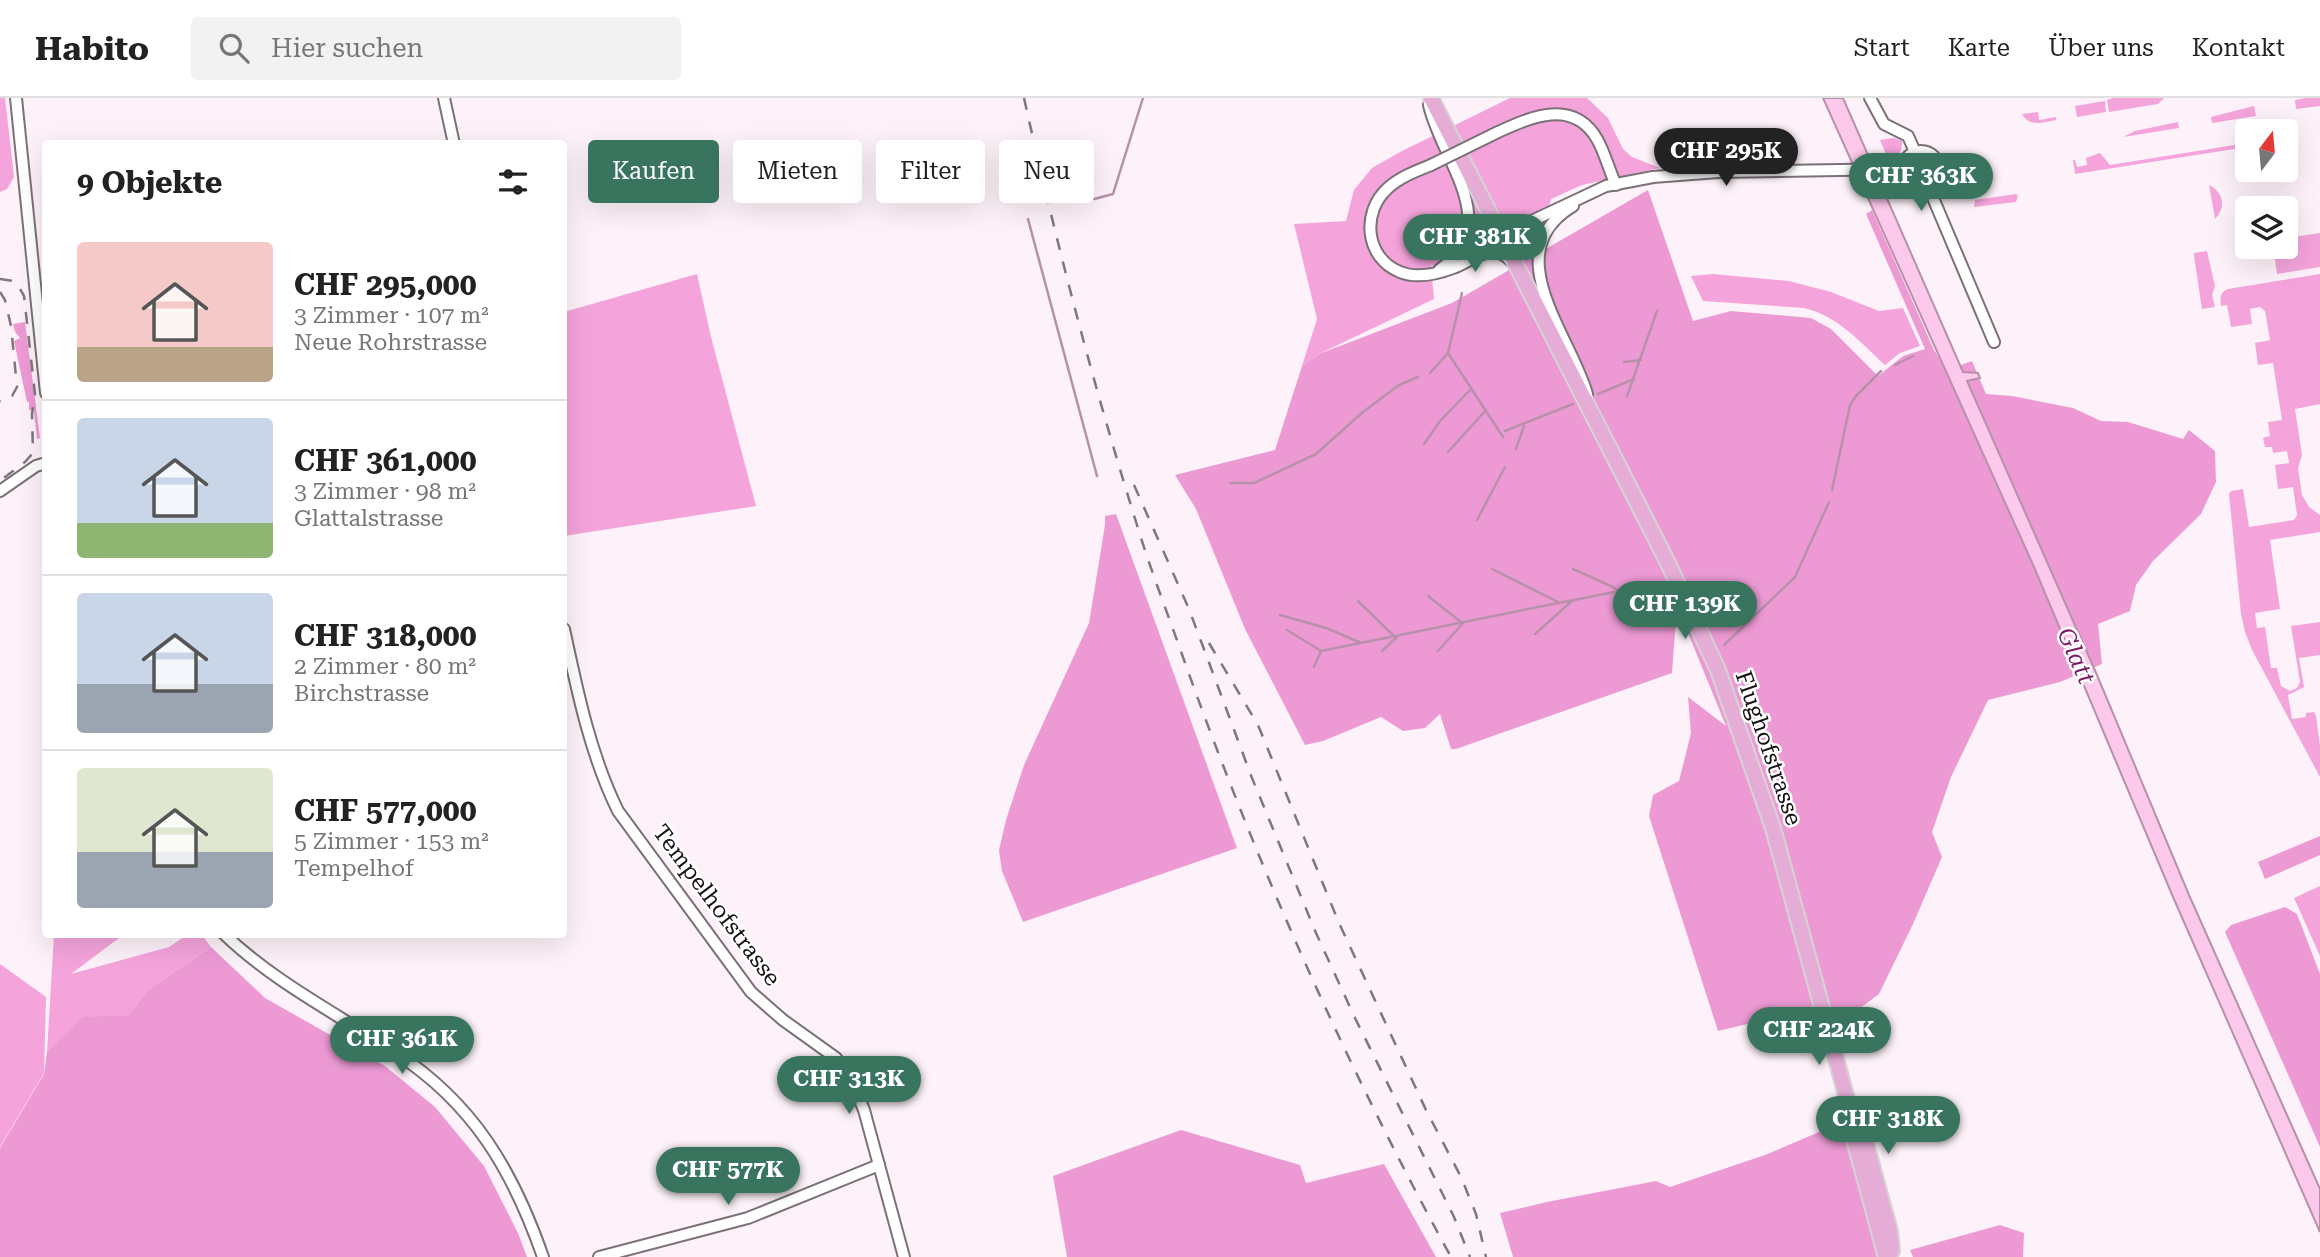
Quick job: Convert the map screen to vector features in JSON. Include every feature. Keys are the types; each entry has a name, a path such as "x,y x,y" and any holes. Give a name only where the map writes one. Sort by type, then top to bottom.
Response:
{"main road":[{"name":"Flughofstrasse","path":"1429,98 1685,598 1726,691 1773,828 1847,1099 1848,1115 1886,1257"},
{"path":"1847,1099 1858,1115 1894,1257"},
{"path":"1889,1231 1900,1257"}],"street":[{"path":"16,98 42,354"},
{"path":"444,98 453,140"},
{"path":"1429,98 1430,111 1466,197 1469,220 1460,251 1437,272"},
{"path":"1870,98 1884,124 1908,136 1914,152"},
{"path":"1518,268 1505,255 1494,251 1486,252 1454,268 1437,272 1415,275 1394,269 1376,250 1370,230 1373,209 1381,195 1394,183 1498,132 1542,114 1576,119 1588,127 1596,137 1616,185"},
{"path":"1914,152 1929,152 1938,162 1938,176 1928,186 1918,187 1909,183 1897,169 1914,152"},
{"path":"1493,220 1512,228 1519,227 1605,186 1653,177 1897,169"},
{"path":"1593,417 1581,373 1543,292 1538,258 1542,238 1564,211 1616,185"},
{"path":"1928,186 1994,342"},
{"path":"0,491 42,464"},
{"name":"Tempelhofstrasse","path":"567,643 578,694 607,789 618,811 751,992 783,1020 836,1058 850,1076 861,1101 904,1257"},
{"path":"228,938 249,959 303,996 397,1053 444,1090 476,1124 500,1160 523,1203 543,1257"},
{"path":"599,1257 748,1218 878,1165"}],"shaded area":[{"path":"0,98 5,98 14,177 7,189 0,192"},
{"path":"1510,98 1587,98 1608,118 1623,149 1632,157 1660,168 1582,185 1551,199 1545,224 1536,241 1530,281 1509,238 1460,260 1431,266 1434,299 1319,354 1302,366 1317,319 1294,224 1346,221 1354,190 1372,168"},
{"path":"2164,98 2158,104 2109,112 2107,100"},
{"path":"2320,98 2320,106 2296,109 2295,100"},
{"path":"2105,101 2106,112 2077,117 2075,106"},
{"path":"2254,106 2256,116 2212,123 2211,117"},
{"path":"2038,112 2039,120 2056,117 2056,120 2033,123 2022,114"},
{"path":"2178,122 2179,128 2123,137 2135,131"},
{"path":"1894,138 1902,141 1901,151 1889,161 1880,140"},
{"path":"2235,145 2235,149 2075,174 2073,160 2077,167 2087,165 2086,158 2100,153 2110,165"},
{"path":"2209,185 2218,192 2222,200 2221,210 2215,219"},
{"path":"1648,190 1693,321 1731,311 1811,318 1831,329 1878,376 1903,356 1925,349 1866,214 1872,210 1934,350 1947,370 1972,361 1986,394 2012,396 2073,408 2101,421 2128,422 2183,439 2189,430 2215,451 2216,482 2201,514 2153,561 2136,585 2130,611 2098,624 2102,664 2060,682 1988,700 1951,777 1932,832 1942,857 1913,924 1879,994 1851,1015 1756,1022 1718,1031 1649,816 1653,795 1679,781 1691,733 1688,697 1726,726 1677,606 1672,673 1456,749 1451,749 1440,714 1425,728 1403,731 1381,717 1323,741 1305,745 1245,629 1196,509 1175,475 1275,450 1302,366 1319,354 1452,303"},
{"path":"2016,194 2016,202 1974,207 1975,200"},
{"path":"2320,233 2320,267 2277,274 2275,259 2298,259 2298,236"},
{"path":"2207,251 2215,286 2212,295 2215,307 2202,309 2194,253"},
{"path":"697,274 756,506 567,536 567,311"},
{"path":"1713,274 1789,281 1831,292 1879,311 1903,308 1920,346 1900,353 1885,365 1838,323 1816,312 1804,308 1703,301 1691,276"},
{"path":"2320,274 2320,404 2295,409 2302,455 2298,468 2302,495 2309,507 2320,515 2320,532 2270,540 2280,609 2255,613 2257,628 2265,627 2271,668 2277,668 2281,686 2290,691 2297,688 2300,682 2291,626 2320,622 2320,655 2299,658 2304,687 2288,695 2292,719 2306,717 2306,713 2314,712 2316,716 2320,777 2252,650 2241,614 2229,494 2231,491 2243,489 2249,527 2294,520 2297,515 2293,487 2278,489 2275,465 2289,463 2287,451 2273,453 2272,447 2265,447 2263,438 2270,436 2268,422 2282,420 2273,363 2258,365 2255,343 2270,340 2265,311 2260,307 2250,309 2252,324 2231,327 2227,305 2221,306 2221,300 2222,294 2228,289"},
{"path":"25,322 40,438 37,439 34,411 29,410 14,341 20,338 13,324"},
{"path":"1116,514 1237,848 1023,922 1002,871 999,850 1024,765 1089,623 1105,516"},
{"path":"2320,836 2320,855 2265,879 2258,862"},
{"path":"2320,886 2320,956 2294,898"},
{"path":"2285,907 2297,914 2320,974 2320,1147 2225,932 2231,925"},
{"path":"54,938 119,938 71,974 169,947 182,938 204,938 211,947 148,990 128,1015 83,1018 47,1052"},
{"path":"211,947 265,998 385,1066 435,1107 484,1166 518,1233 527,1257 0,1257 0,1148 44,1074 47,1052 83,1017 128,1015 148,990"},
{"path":"0,964 46,997 44,1073 0,1147"},
{"path":"1845,1121 1845,1136 1877,1257 1513,1257 1500,1213 1656,1181 1670,1187 1765,1155"},
{"path":"1181,1130 1300,1165 1306,1183 1384,1164 1436,1257 1067,1257 1053,1176"},
{"path":"2000,1225 2024,1233 2023,1257 1913,1257 1910,1250"}],"water":[{"name":"Glatt","path":"1823,98 1843,98 1963,372 1978,373 1980,378 1967,381 2097,675 2189,895 2320,1189 2320,1232 2173,897 2034,567"}],"pier":[{"path":"1876,163 1883,180 1856,182 1848,164"}],"waterway":[{"path":"1094,199 1113,194 1143,98"},
{"path":"1028,219 1097,476"},
{"path":"1430,373 1448,353 1462,293"},
{"path":"1627,396 1657,311"},
{"path":"1448,353 1503,437"},
{"path":"1895,365 1913,356"},
{"path":"1624,362 1641,360"},
{"path":"1832,490 1850,405 1881,371"},
{"path":"1230,483 1254,483 1316,454 1363,412 1399,385 1418,377"},
{"path":"1598,394 1634,379"},
{"path":"1424,444 1440,421 1471,389"},
{"path":"1505,431 1573,404"},
{"path":"1448,452 1486,410"},
{"path":"1516,449 1524,426"},
{"path":"1477,520 1505,467"},
{"path":"1724,645 1795,577 1829,502"},
{"path":"1492,569 1558,602"},
{"path":"1573,569 1619,591"},
{"path":"1287,630 1321,651 1630,589 1660,586"},
{"path":"1428,596 1461,622"},
{"path":"1358,601 1393,635"},
{"path":"1535,634 1572,601"},
{"path":"1280,615 1326,628 1359,642"},
{"path":"1438,651 1464,622"},
{"path":"1382,651 1397,637"},
{"path":"1314,667 1321,651"}],"railway":[{"path":"1024,98 1062,259 1105,419 1146,555 1207,722 1268,878 1337,1032 1373,1108 1451,1257"},
{"path":"0,279 13,281 24,296 35,394 32,414 33,453 0,481"},
{"path":"0,292 5,300 11,326 17,387 12,396 0,401"},
{"path":"1134,485 1189,609 1252,778 1316,933 1454,1217 1470,1257"},
{"path":"1209,643 1258,725 1339,923 1426,1110 1461,1177 1476,1214 1486,1257"}]}
